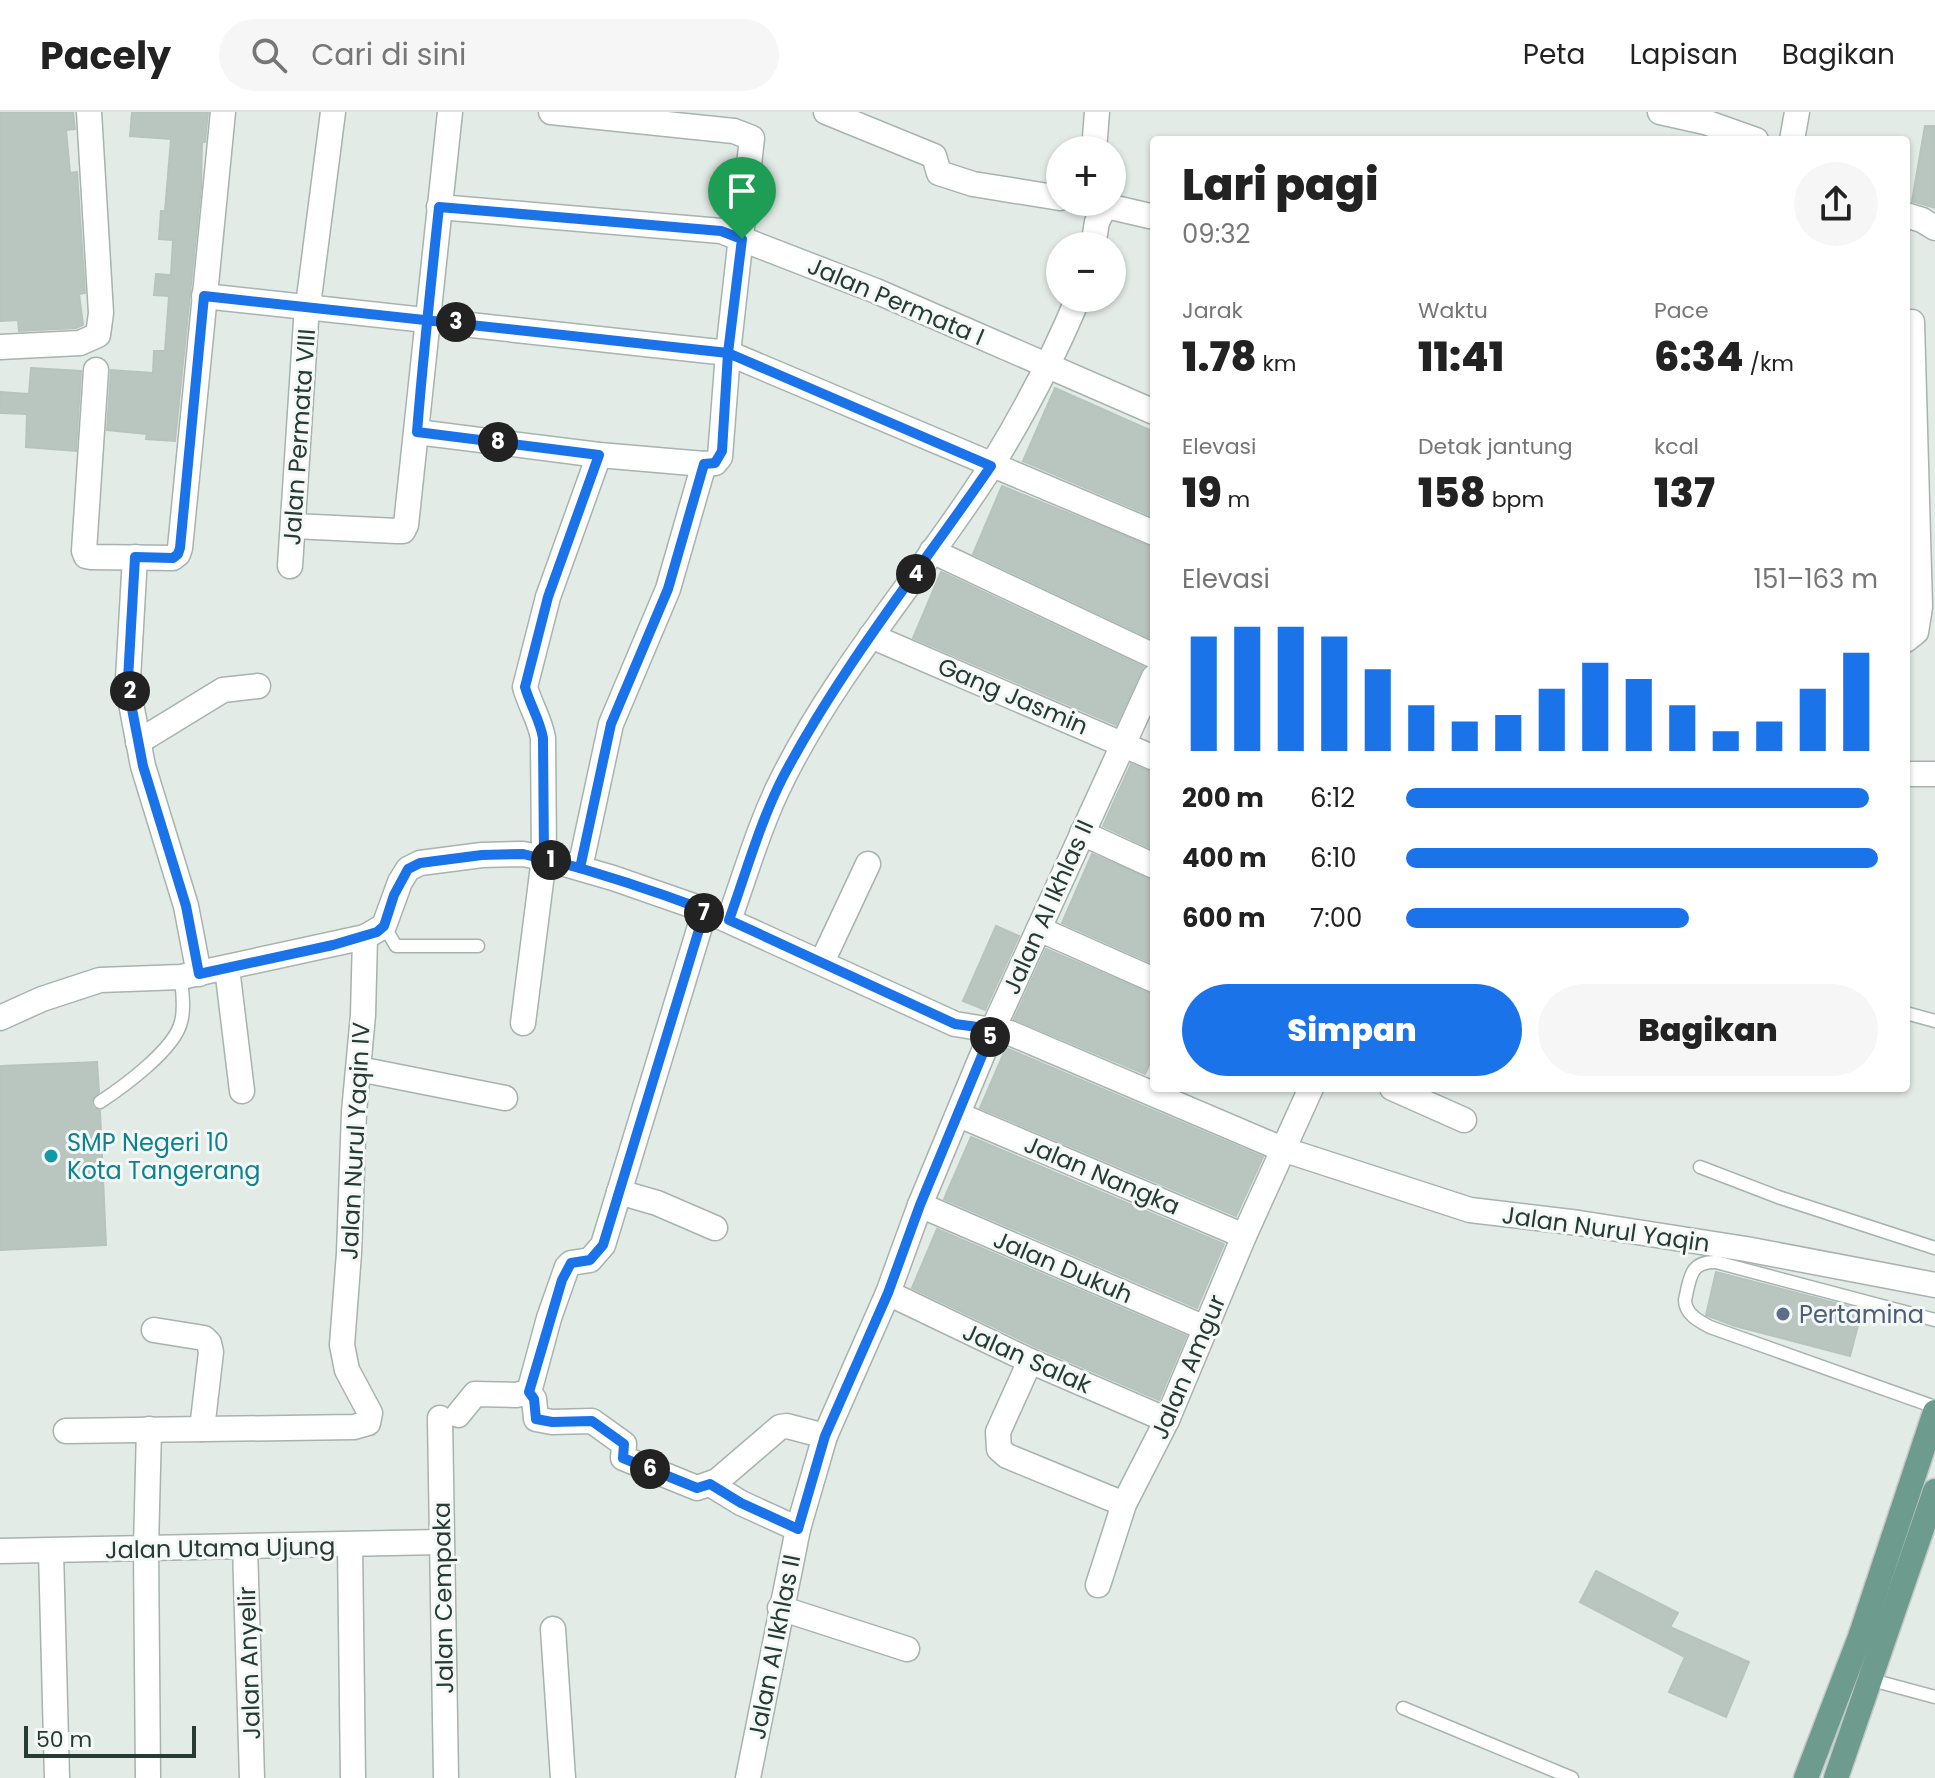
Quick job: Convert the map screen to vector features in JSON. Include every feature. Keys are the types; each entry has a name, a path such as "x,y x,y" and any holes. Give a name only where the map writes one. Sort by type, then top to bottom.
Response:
{"main road":[{"path":"1806,1778 1860,1637 1935,1409"},
{"path":"1836,1778 1935,1491"}],"street":[{"path":"0,347 80,343 98,335 101,313 89,112"},
{"path":"96,370 86,556 173,558 178,554 223,112"},
{"name":"Jalan Permata VIII","path":"290,566 308,307 333,112"},
{"path":"294,526 403,531 408,519 450,112"},
{"path":"551,112 665,118 734,131 752,138 728,353 722,451 712,461 668,589 611,724 580,868"},
{"path":"826,112 934,156 939,173 973,184 1046,196"},
{"path":"1095,136 1097,112"},
{"path":"1660,112 1705,122 1745,136"},
{"path":"1793,136 1797,112"},
{"name":"Jalan Permata I","path":"439,207 721,231 876,291 1150,410"},
{"path":"1126,210 1150,216"},
{"path":"1910,216 1935,228"},
{"path":"204,296 728,353 1150,531"},
{"path":"729,920 783,776 871,636 991,466 1049,366 1072,312"},
{"path":"1911,636 1920,607 1918,321"},
{"path":"417,432 599,455 712,461"},
{"path":"523,1023 544,858 543,738 540,722 525,687 548,597 599,455"},
{"path":"932,551 1150,654"},
{"path":"135,557 128,679 138,742 186,906 190,975"},
{"name":"Gang Jasmin","path":"871,636 1150,756"},
{"name":"Jalan Al Ikhlas II","path":"748,1778 780,1608 798,1529 825,1436 888,1293 920,1205 993,1029 1150,685"},
{"path":"138,742 223,690 258,686"},
{"path":"1910,774 1935,774"},
{"path":"1082,833 1150,864"},
{"name":"Jalan Nurul Yaqin IV","path":"202,1429 354,1427 368,1423 371,1418 368,1406 347,1370 342,1345 354,1112 374,932 408,869 420,863 482,855 523,854 544,858 580,868 702,921 729,920 822,962"},
{"path":"822,962 868,864"},
{"path":"702,921 603,1245 590,1260 571,1263 567,1267 529,1392 534,1399 536,1419 552,1422 592,1421 624,1444 623,1458 697,1488 710,1484 780,1427 825,1436"},
{"path":"1039,929 1150,978"},
{"path":"0,1018 42,999 100,980 190,975 374,932"},
{"name":"Jalan Nurul Yaqin","path":"822,962 955,1024 1010,1033 1282,1149 1470,1210 1746,1249 1935,1285"},
{"path":"227,968 242,1091"},
{"path":"359,1069 505,1098"},
{"name":"Jalan Amgur","path":"1098,1585 1124,1504 1167,1420 1244,1236 1309,1092"},
{"path":"1412,1092 1436,1097 1464,1120"},
{"name":"Jalan Nangka","path":"959,1115 1244,1236"},
{"path":"619,1192 657,1203 715,1228"},
{"name":"Jalan Dukuh","path":"920,1205 1205,1328"},
{"name":"Jalan Salak","path":"888,1293 1030,1361 1167,1420"},
{"path":"66,1431 202,1429 211,1352 209,1343 204,1338 154,1330"},
{"path":"1030,1361 998,1432 999,1449 1007,1456 1124,1504"},
{"name":"Jalan Cempaka","path":"446,1778 441,1542 449,1416 475,1394 516,1395 529,1392"},
{"path":"148,1778 146,1548 149,1429"},
{"path":"710,1484 741,1503 798,1529"},
{"name":"Jalan Utama Ujung","path":"0,1551 441,1542"},
{"path":"350,1546 353,1778"},
{"name":"Jalan Anyelir","path":"245,1547 252,1778"},
{"path":"51,1551 57,1778"},
{"path":"780,1608 907,1649"},
{"path":"553,1629 563,1778"}],"lane":[{"path":"374,932 396,946 478,946"},
{"path":"100,1102 116,1092 167,1047 181,1023 190,975"},
{"path":"1910,1014 1935,1021"},
{"path":"1700,1167 1778,1197 1935,1248"},
{"path":"1935,1320 1716,1262 1701,1262 1695,1266 1684,1305 1694,1317 1710,1327 1935,1409"},
{"path":"1872,1680 1935,1697"},
{"path":"1403,1708 1572,1778"}],"building":[{"path":"0,112 73,112 75,129 66,130 70,173 77,172 85,293 79,294 83,325 76,328 19,331 18,320 0,321"},
{"path":"132,112 208,112 205,142 202,142 201,187 175,441 146,439 147,434 107,430 111,370 153,373 154,351 165,351 169,296 154,295 156,274 171,275 173,240 159,239 161,211 165,211 171,139 130,136"},
{"path":"1925,126 1935,126 1935,208 1912,201"},
{"path":"31,368 81,371 76,451 26,447 27,414 0,413 0,392 29,394"},
{"path":"1055,388 1150,430 1150,515 1023,461"},
{"path":"1002,486 1150,546 1150,638 973,554"},
{"path":"941,572 1143,667 1116,725 913,638"},
{"path":"1131,764 1150,771 1150,848 1103,826"},
{"path":"1092,854 1150,879 1150,962 1062,923"},
{"path":"996,926 1019,936 985,1010 963,1001"},
{"path":"1046,949 1150,993 1150,1063 1145,1074 1014,1019"},
{"path":"1006,1048 1263,1157 1236,1216 980,1108"},
{"name":"SMP Negeri 10 Kota Tangerang","path":"97,1062 99,1092 91,1102 93,1108 100,1111 106,1245 0,1250 0,1066"},
{"path":"971,1137 1224,1244 1197,1308 944,1199"},
{"path":"937,1229 1186,1336 1159,1400 1036,1347 912,1288"},
{"name":"Pertamina","path":"1716,1272 1862,1310 1850,1356 1735,1326 1706,1315"},
{"path":"1596,1571 1678,1613 1670,1627 1749,1662 1726,1717 1669,1692 1685,1657 1580,1602"}],"place":[{"name":"SMP Negeri 10 Kota Tangerang","path":"51,1156"},
{"name":"Pertamina","path":"1783,1314"}],"route":[{"path":"742,239 721,231 439,207 427,319 425,338 417,432 599,455 548,597 525,687 540,722 543,738 544,858 652,890 705,910 603,1245 590,1260 571,1263 567,1267 549,1318 529,1392 534,1399 536,1419 552,1422 592,1421 624,1444 623,1458 697,1488 710,1484 741,1503 798,1529 825,1436 888,1293 920,1205 993,1029 955,1024 729,920 783,776 871,636 991,466 728,353 427,319 204,296 180,548 173,558 135,557 128,679 143,766 186,906 199,974 333,945 377,932 384,926 394,895 408,869 420,863 459,857 523,854 544,858 580,868 611,724 668,589 704,464 715,463 722,451 728,353 742,239"}]}
